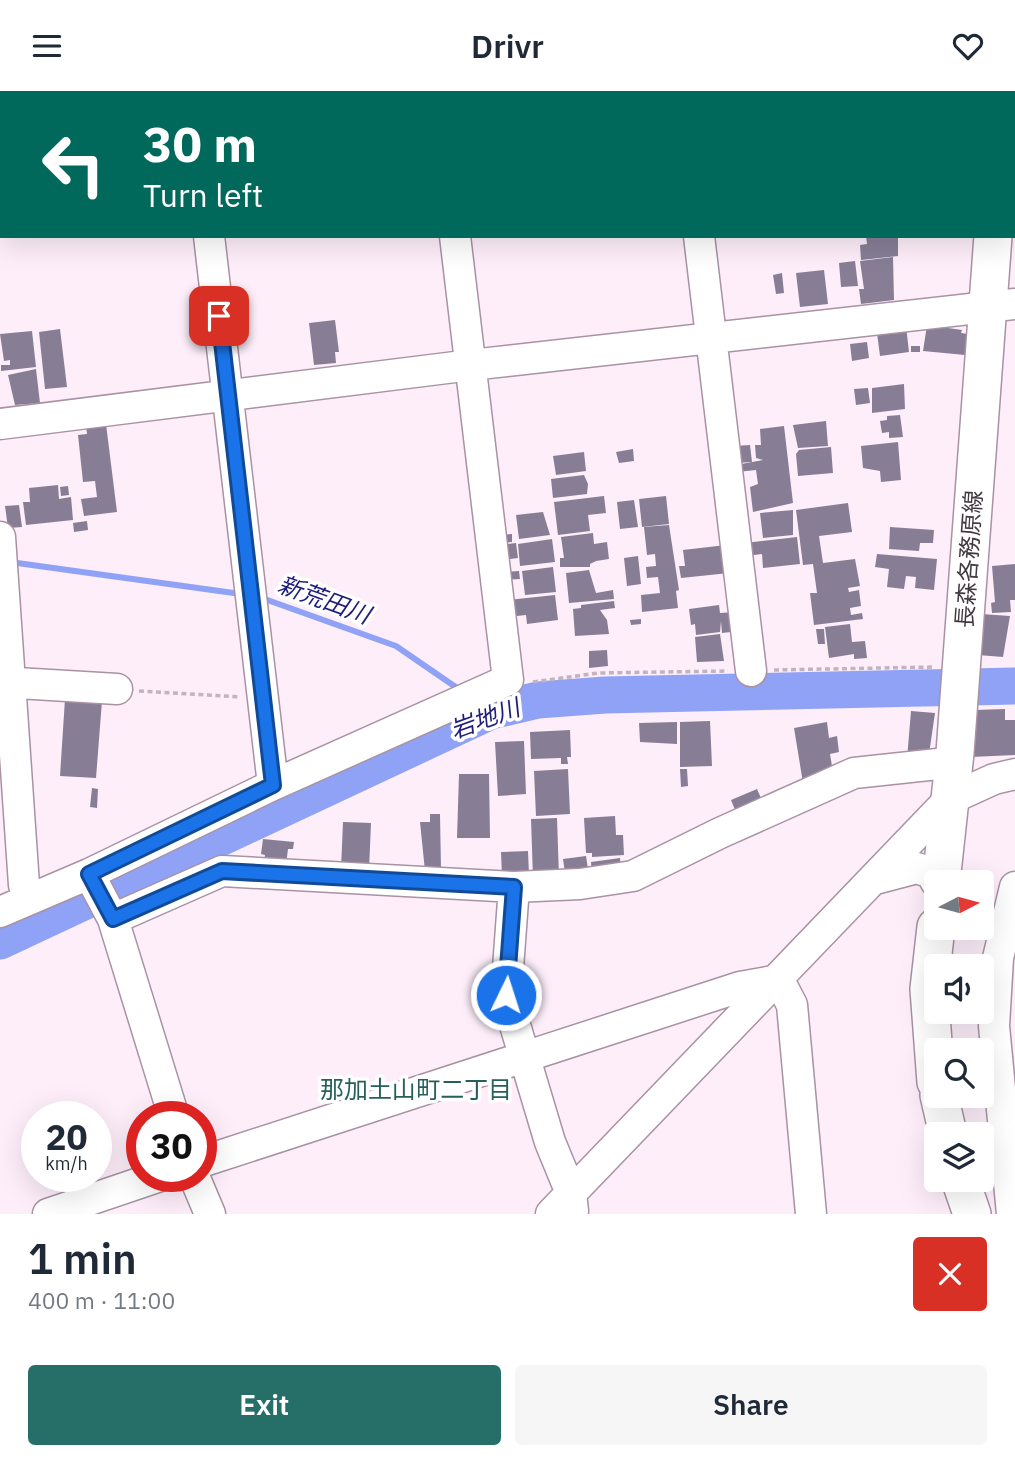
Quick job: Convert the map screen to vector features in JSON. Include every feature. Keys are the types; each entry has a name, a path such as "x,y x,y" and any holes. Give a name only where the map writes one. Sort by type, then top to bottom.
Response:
{"main road":[{"name":"長森各務原線","path":"941,870 950,799 947,759 961,666 1001,306 993,238"},
{"path":"933,1038 929,989 935,940"},
{"path":"964,1192 972,1214"}],"street":[{"path":"209,238 273,785"},
{"path":"0,912 22,889 89,874 273,785 508,680 455,238"},
{"path":"699,238 751,671"},
{"path":"0,424 471,365 1001,306"},
{"path":"0,537 5,682 22,889"},
{"path":"5,682 117,689"},
{"path":"113,919 222,871 514,887 580,884 634,877 733,827 854,773 947,759"},
{"path":"565,1207 950,799 994,779 1015,774"},
{"path":"900,853 915,845 928,846 938,870"},
{"path":"875,879 917,868 924,870"},
{"path":"89,874 113,919 169,1101"},
{"path":"514,887 506,995 550,1142 565,1207"},
{"path":"1012,1214 994,1026 998,958 1015,887"},
{"path":"217,1157 740,987 779,980"},
{"path":"779,980 792,1005 811,1214"},
{"path":"48,1214 126,1188"},
{"path":"201,1192 211,1214"}],"path":[{"path":"117,689 263,698"}],"building":[{"path":"866,238 898,238 898,256 861,260 860,245 867,244"},
{"path":"893,257 894,300 861,304 859,289 864,289 860,261"},
{"path":"855,261 858,286 841,287 839,263"},
{"path":"824,270 828,304 800,307 796,273"},
{"path":"782,273 784,293 776,294 773,275"},
{"path":"335,320 339,352 335,352 336,363 314,365 309,323"},
{"path":"927,325 962,330 961,333 968,334 965,355 923,351"},
{"path":"906,326 909,352 880,356 877,333"},
{"path":"60,329 67,387 45,389 39,332"},
{"path":"32,331 36,367 1,371 1,365 10,365 10,360 4,361 0,334"},
{"path":"867,342 869,358 852,361 850,344"},
{"path":"911,346 920,346 920,352 911,352"},
{"path":"36,369 40,403 15,405 8,375"},
{"path":"904,384 905,409 872,413 872,388"},
{"path":"868,388 870,403 856,405 854,389"},
{"path":"900,415 903,437 889,438 889,432 882,433 880,421 887,420 887,416"},
{"path":"826,421 828,446 798,448 793,425"},
{"path":"106,424 117,512 84,516 81,499 97,497 95,481 83,482 78,435 87,434 86,426"},
{"path":"784,426 793,503 753,512 750,487 758,484 756,470 737,472 736,465 763,460 756,458 755,445 761,445 760,429"},
{"path":"898,442 901,480 881,482 880,471 863,468 861,446"},
{"path":"750,445 752,462 736,463 734,446"},
{"path":"831,447 833,473 798,476 796,454 799,450"},
{"path":"633,449 634,461 619,463 616,452"},
{"path":"584,452 586,471 556,475 553,456"},
{"path":"584,475 588,484 587,494 553,498 551,479"},
{"path":"58,485 59,499 71,497 73,520 26,525 23,502 30,502 29,488"},
{"path":"68,486 69,495 61,496 60,487"},
{"path":"604,496 606,513 588,515 590,531 558,535 554,502"},
{"path":"666,496 669,524 642,527 639,499"},
{"path":"634,500 638,527 620,529 617,502"},
{"path":"848,503 852,532 819,536 823,563 855,559 860,586 848,588 849,592 859,590 861,606 850,608 851,615 862,613 863,619 814,625 810,593 817,593 813,564 803,565 796,510"},
{"path":"19,505 22,527 8,528 5,506"},
{"path":"793,510 793,535 763,538 760,513"},
{"path":"543,512 550,535 519,539 516,515"},
{"path":"87,521 88,530 74,532 73,523"},
{"path":"669,525 679,590 676,591 678,608 642,612 641,595 660,593 658,577 647,578 646,567 656,566 655,554 647,555 644,527"},
{"path":"890,527 934,530 933,543 920,543 919,551 889,549"},
{"path":"593,533 594,544 607,542 609,559 596,561 590,564 590,567 560,567 560,558 564,558 561,537"},
{"path":"512,534 512,542 500,543 499,535"},
{"path":"797,537 800,564 763,568 762,554 746,556 745,543"},
{"path":"552,539 555,562 520,566 518,544"},
{"path":"516,543 518,558 503,560 501,545"},
{"path":"726,545 729,573 681,578 679,566 685,566 683,550"},
{"path":"877,554 937,559 934,590 915,588 916,577 906,576 904,589 887,587 889,569 875,567"},
{"path":"638,556 641,584 627,586 624,558"},
{"path":"1015,564 1015,600 1010,600 1011,612 992,613 991,603 995,602 992,566"},
{"path":"553,567 556,592 525,595 522,571"},
{"path":"589,570 596,593 613,590 614,599 569,603 566,573"},
{"path":"519,571 520,579 504,580 503,572"},
{"path":"555,595 558,620 527,624 526,615 508,617 507,600"},
{"path":"614,601 615,608 600,610 607,620 609,634 575,636 573,609 581,608 581,605"},
{"path":"719,605 720,613 736,612 739,631 722,633 721,621 720,632 696,635 695,624 691,625 689,609"},
{"path":"981,614 1010,616 1003,657 978,655"},
{"path":"641,619 641,624 631,625 630,620"},
{"path":"850,624 852,642 865,641 867,658 854,659 854,654 829,658 825,627"},
{"path":"816,629 824,629 825,644 818,644"},
{"path":"720,634 724,661 697,662 695,637"},
{"path":"607,650 608,666 589,668 589,651"},
{"path":"65,699 102,701 96,778 60,776"},
{"path":"1005,709 1005,720 1015,720 1015,755 971,757 974,710"},
{"path":"911,711 935,713 928,761 907,759"},
{"path":"710,721 712,766 680,767 680,722"},
{"path":"677,722 677,744 640,742 639,723"},
{"path":"827,722 829,738 837,736 839,752 830,754 834,778 803,783 794,728"},
{"path":"570,730 571,757 567,757 568,764 561,764 561,758 531,759 530,732"},
{"path":"524,741 526,794 498,796 495,742"},
{"path":"568,769 570,814 536,816 534,771"},
{"path":"680,769 687,769 688,786 681,787"},
{"path":"459,774 489,774 490,838 457,838"},
{"path":"92,788 98,789 97,808 90,807"},
{"path":"757,789 764,805 738,817 731,800"},
{"path":"430,814 440,814 441,870 425,871 420,822 430,822"},
{"path":"615,816 616,835 623,835 624,855 592,857 592,853 586,853 584,818"},
{"path":"557,818 559,877 533,878 531,819"},
{"path":"343,822 371,823 369,870 341,869"},
{"path":"263,839 294,842 293,849 288,849 286,865 264,863 265,855 261,854"},
{"path":"528,851 529,875 502,876 501,852"},
{"path":"586,856 589,876 565,873 563,859"},
{"path":"620,858 621,872 592,875 591,862"}],"waterway":[{"name":"新荒田川","path":"10,562 241,594"},
{"name":"新荒田川","path":"259,597 396,646 460,690"},
{"name":"岩地川","path":"0,941 491,711 538,700 605,695 1015,686"},
{"name":"新荒田川","path":"478,702 491,711"}],"district":[{"name":"那加土山町二丁目","path":"416,1090"}],"route":[{"path":"219,316 273,785 89,874 113,919 222,871 514,887 506,995"}]}
